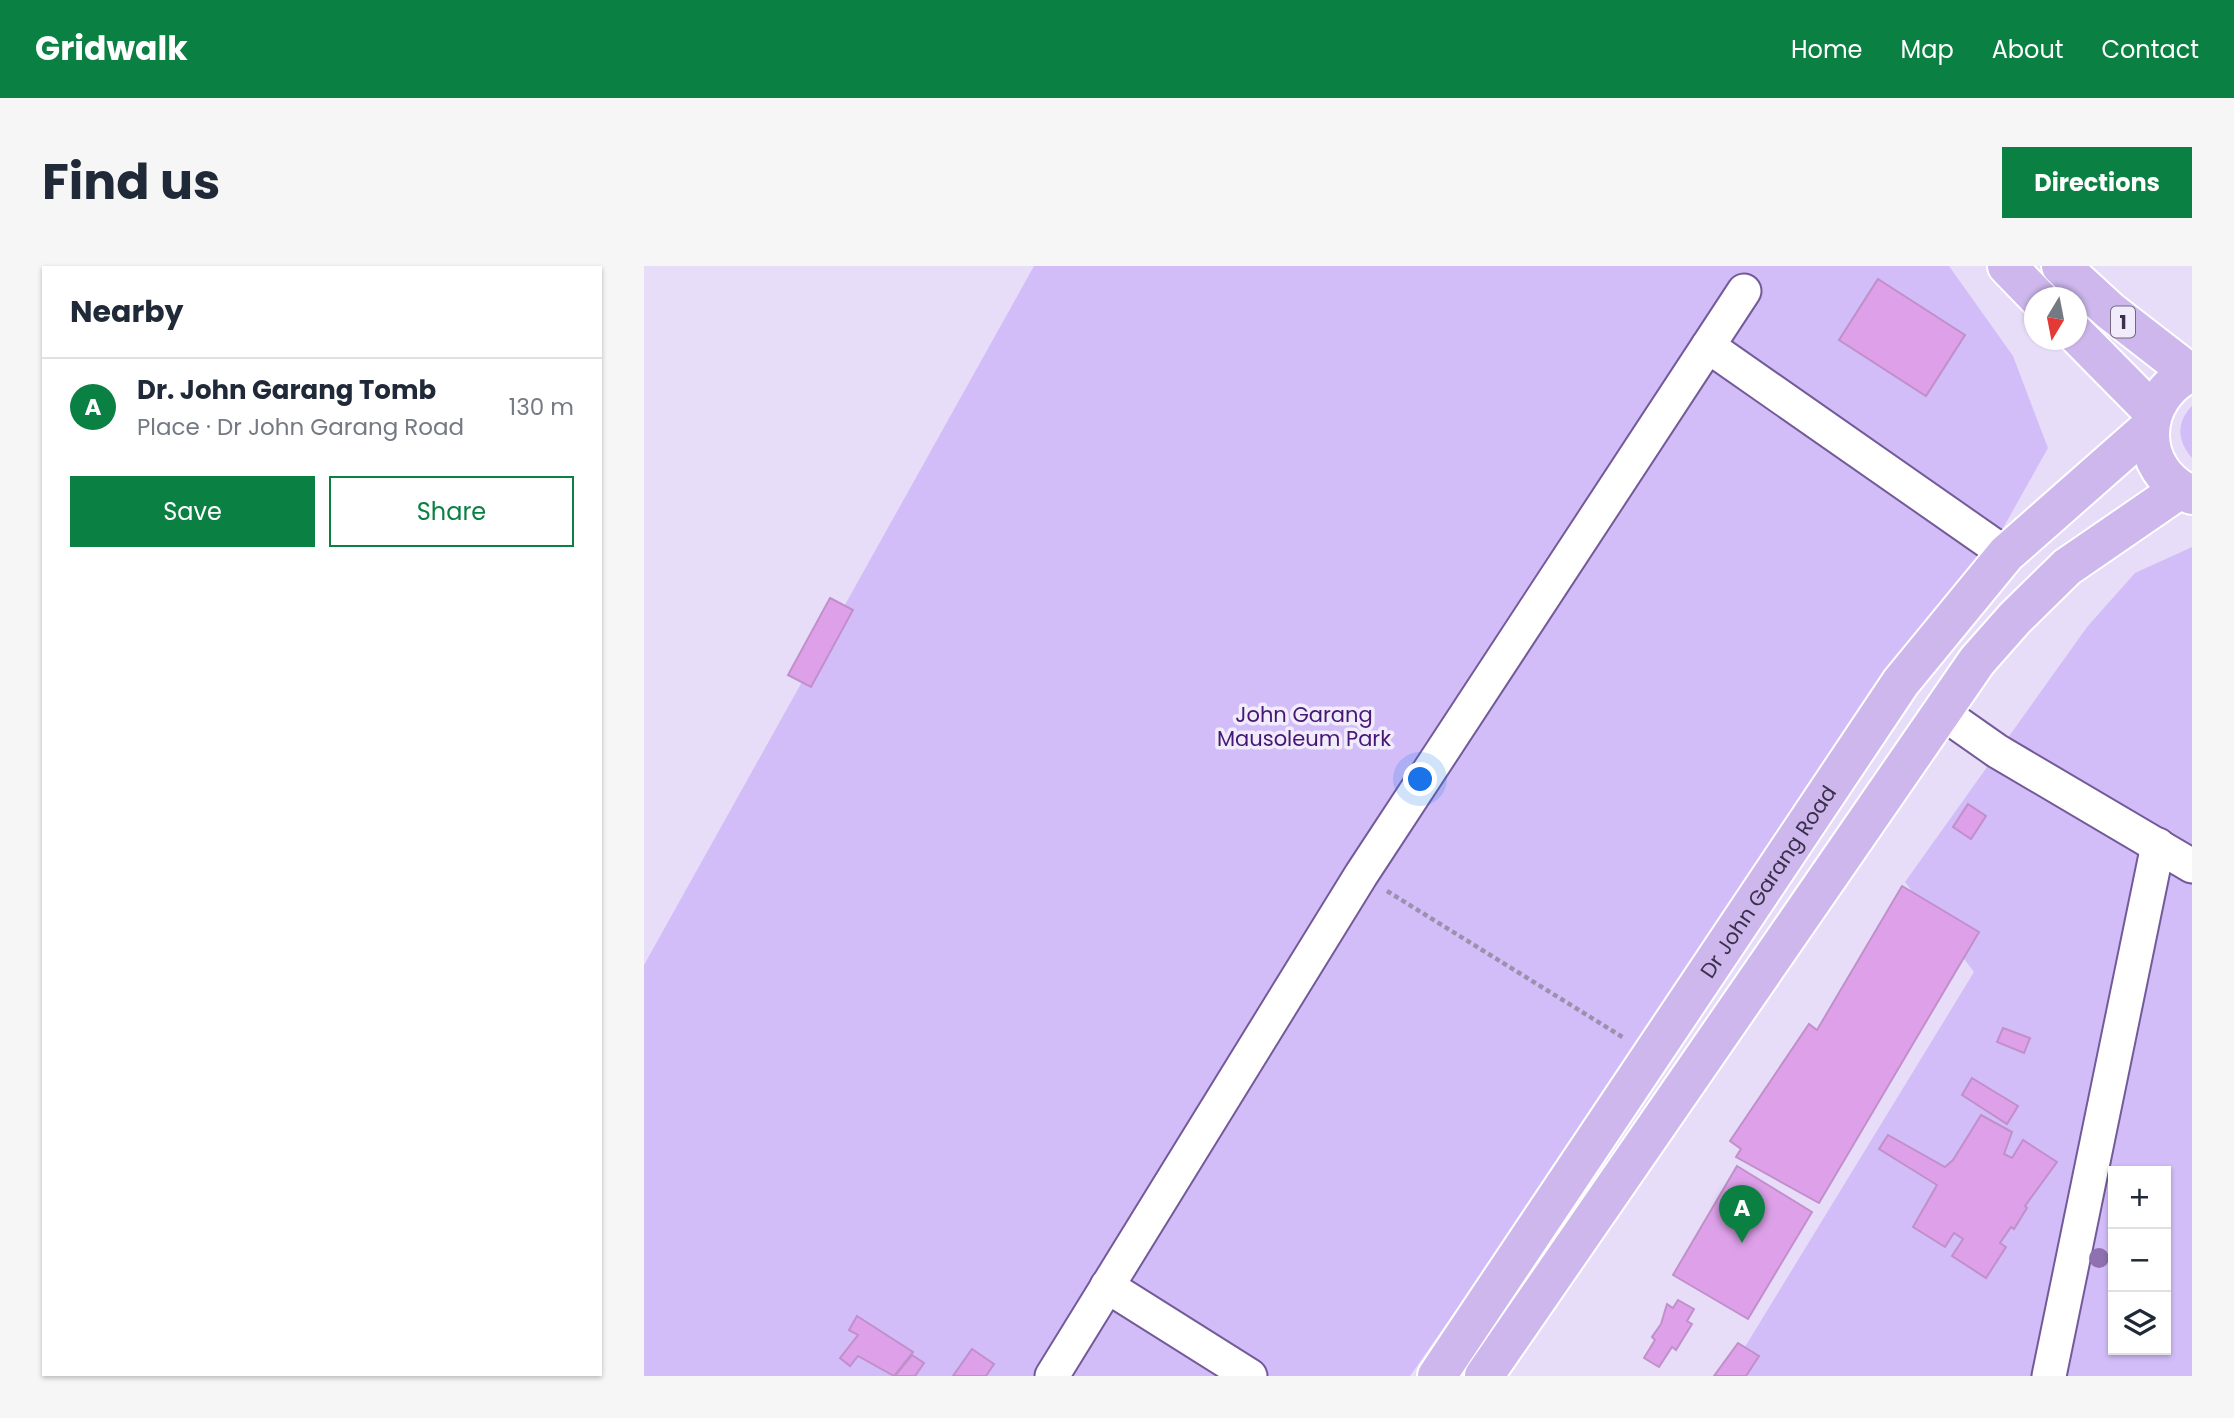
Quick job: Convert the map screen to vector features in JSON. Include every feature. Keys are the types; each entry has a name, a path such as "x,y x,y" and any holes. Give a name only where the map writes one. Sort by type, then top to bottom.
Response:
{"main road":[{"path":"2007,266 2027,287"},
{"name":"1","path":"2061,266 2110,311 2191,373 2174,382 2151,419 2087,346"},
{"path":"1484,1376 1940,711 2015,618 2067,568 2186,492 2155,463 2151,419"},
{"name":"Dr John Garang Road","path":"1437,1376 1901,682 2006,554 2151,419"}],"lane":[{"path":"1052,1376 1361,875 1744,291"},
{"path":"1707,346 2006,554"},
{"path":"1940,711 1997,751 2192,866"},
{"path":"2049,1376 2158,845"},
{"path":"1107,1286 1250,1376"}],"path":[{"path":"1361,875 1651,1056"}],"green space":[{"name":"John Garang Mausoleum Park","path":"1034,266 1949,266 2013,356 2048,448 2002,530 1410,1376 644,1376 644,965"},
{"path":"2192,406 2192,458 2183,445 2180,432 2183,418"},
{"path":"2192,547 2192,1376 1722,1376 1740,1355 1974,972 1905,882 2087,627 2135,573"}],"building":[{"path":"1878,279 1965,335 1926,396 1839,340"},
{"path":"830,598 853,610 811,687 788,675"},
{"path":"1968,804 1986,816 1971,839 1953,827"},
{"path":"1902,886 1979,932 1819,1203 1736,1157 1741,1149 1730,1141 1809,1024 1817,1030"},
{"path":"2003,1028 2030,1038 2024,1053 1997,1042"},
{"path":"1972,1078 2018,1106 2007,1124 1962,1095"},
{"path":"1981,1115 2012,1132 2004,1154 2012,1158 2023,1140 2057,1162 2025,1206 2027,1208 2014,1229 2011,1227 2000,1243 2006,1247 1986,1278 1952,1256 1963,1239 1954,1233 1945,1247 1913,1227 1937,1185 1879,1149 1888,1135 1945,1167 1953,1160"},
{"path":"1737,1166 1812,1212 1748,1319 1673,1275"},
{"path":"1678,1300 1694,1309 1687,1321 1692,1324 1676,1350 1672,1347 1659,1367 1644,1358 1655,1340 1652,1337 1661,1324 1667,1304 1673,1308"},
{"path":"857,1316 913,1352 894,1376 858,1356 850,1366 840,1358 858,1335 849,1330"},
{"path":"1738,1343 1759,1356 1746,1376 1714,1376"},
{"path":"972,1349 994,1364 986,1376 953,1376"},
{"path":"912,1355 924,1363 915,1376 895,1376"}],"place":[{"name":"Dr. John Garang Tomb","path":"1742,1243"}]}
